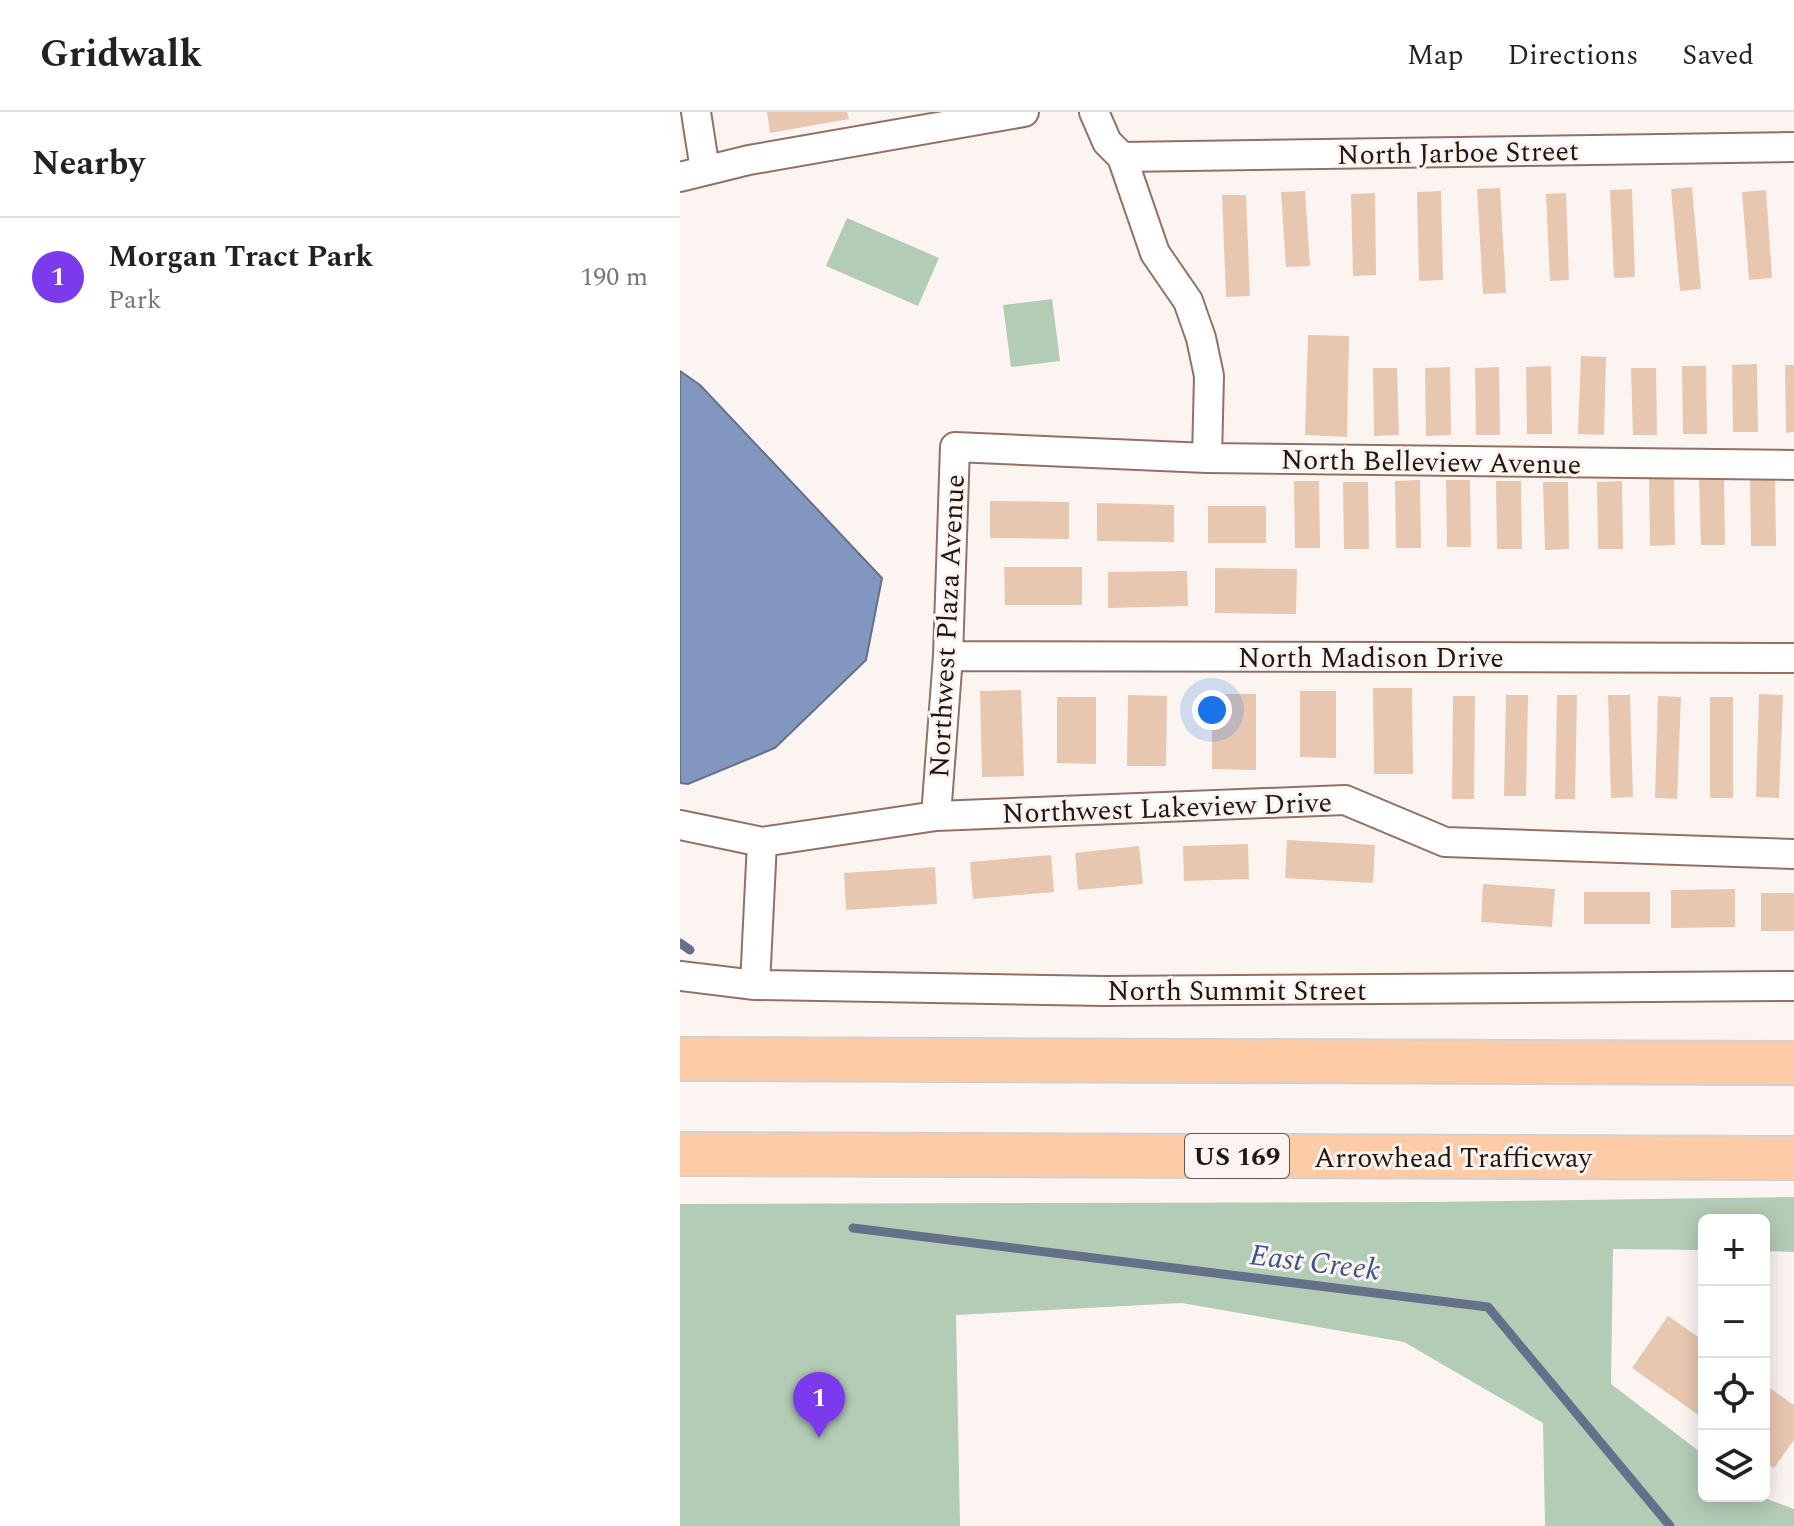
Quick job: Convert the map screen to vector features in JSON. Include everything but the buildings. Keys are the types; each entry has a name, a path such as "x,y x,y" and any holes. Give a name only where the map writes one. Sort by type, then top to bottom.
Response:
{"highway":[{"path":"680,1059 1794,1063"},
{"name":"Arrowhead Trafficway","path":"680,1154 1794,1158"}],"street":[{"path":"696,112 692,174 1024,112"},
{"path":"1094,112 1107,142 1122,157 1155,253 1188,301 1195,322 1209,376 1207,458"},
{"name":"North Jarboe Street","path":"1122,157 1794,147"},
{"name":"Northwest Plaza Avenue","path":"936,816 948,656 955,447 1207,458"},
{"name":"North Belleview Avenue","path":"1207,458 1794,465"},
{"name":"North Madison Drive","path":"948,656 1794,658"},
{"name":"Northwest Lakeview Drive","path":"680,825 762,842 936,816 1345,800 1445,842 1794,854"},
{"path":"755,985 762,842"},
{"name":"North Summit Street","path":"680,976 755,985 1105,991 1794,986"}],"green space":[{"path":"847,218 939,258 918,306 826,266"},
{"path":"1052,299 1060,361 1011,367 1003,305"},
{"path":"1794,1197 1794,1252 1770,1251 1770,1214 1698,1214 1698,1250 1613,1249 1611,1384 1698,1450 1698,1502 1770,1500 1794,1509 1794,1526 1545,1526 1543,1423 1404,1342 1182,1303 956,1315 960,1526 680,1526 680,1204 1427,1202"}],"water":[{"path":"680,371 700,385 882,578 866,660 775,748 688,784 680,783"}],"waterway":[{"name":"East Creek","path":"680,943 690,950"},
{"name":"East Creek","path":"853,1228 1488,1307 1670,1526"}],"place":[{"name":"Morgan Tract Park","path":"819,1438"}]}
